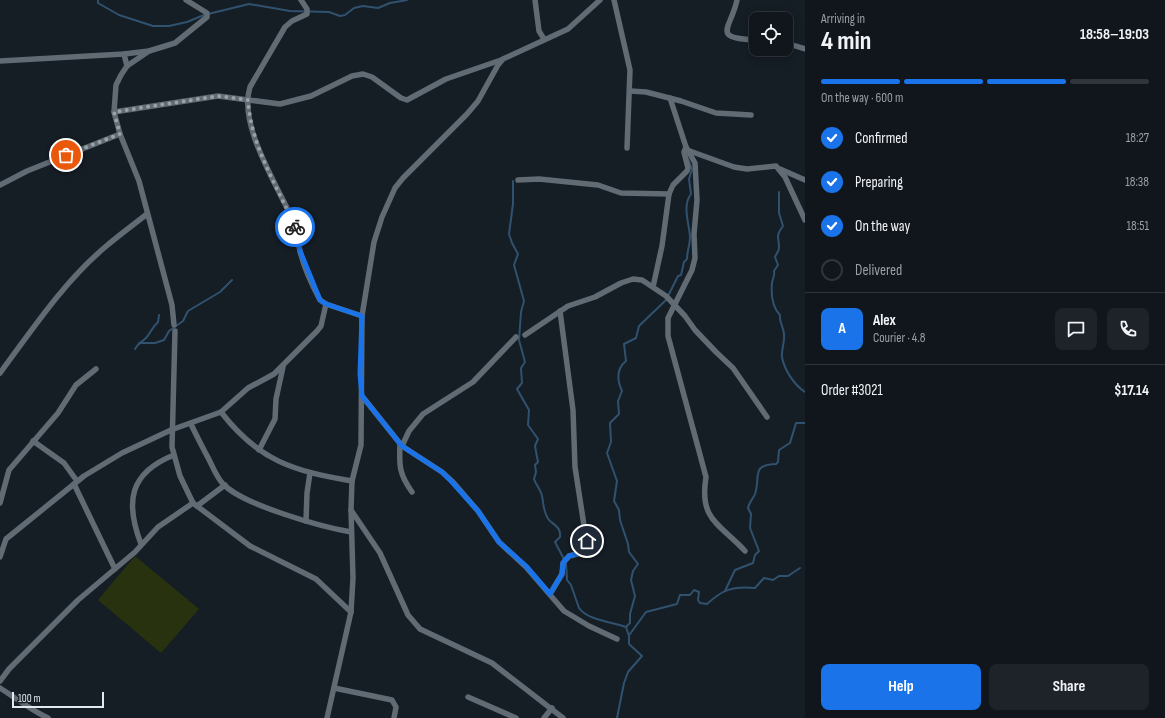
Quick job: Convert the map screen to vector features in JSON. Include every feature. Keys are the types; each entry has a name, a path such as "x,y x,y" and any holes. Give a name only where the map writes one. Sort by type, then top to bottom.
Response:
{"street":[{"path":"0,61 124,54 149,51 175,43 205,20 207,14 186,0"},
{"path":"301,0 307,9 307,14 292,21 285,27 255,76 248,93 250,118 264,163 296,230 300,251 320,300 326,304 362,316"},
{"path":"534,0 540,31 544,39"},
{"path":"114,112 218,96 280,104 311,96 352,76 363,74 372,77 401,98 407,100 446,79 503,59 568,29 600,0"},
{"path":"614,0 616,16 630,70 627,148"},
{"path":"737,0 726,28 731,38 749,40"},
{"path":"793,45 805,49"},
{"path":"149,51 127,66 116,85 114,112 120,134 140,181 147,214 172,305 174,325"},
{"path":"124,54 127,66"},
{"path":"327,718 352,612 352,481 361,445 362,396 360,374 362,316 371,255 389,199 403,178 478,101 498,64 503,59"},
{"path":"630,91 646,92 670,98 716,113 751,115"},
{"path":"670,98 686,148 696,163 696,169 694,258 689,277 668,318 667,331 673,359 706,477 704,492 705,507 716,523 745,551"},
{"path":"0,185 27,171 120,134"},
{"path":"686,148 734,167 747,169 773,166 805,180"},
{"path":"653,287 662,246 669,194 673,185 687,171 684,152 686,148"},
{"path":"780,169 805,220"},
{"path":"518,180 539,179 598,185 621,193 669,194"},
{"path":"0,372 53,302 82,270 104,248 147,214"},
{"path":"525,335 568,306 633,279 642,280 666,296 685,316 695,330 733,368 767,417"},
{"path":"0,557 6,539 76,482 122,453 171,430 221,412 248,388 274,374 283,367 321,326 326,304"},
{"path":"550,594 562,574 563,563 569,556 581,553 587,548 588,545 575,467 573,410 560,311"},
{"path":"175,331 171,430 174,455 180,476 195,504 250,546 316,579 352,612"},
{"path":"412,492 402,476 399,463 401,445 410,431 423,414 473,382 516,338"},
{"path":"259,450 275,419 276,399 283,367"},
{"path":"0,503 7,475 58,413 76,385 96,369"},
{"path":"362,396 401,445 442,472 478,511 499,542 526,566 564,610 575,618 617,639"},
{"path":"221,412 243,438 271,458 310,473 352,481"},
{"path":"191,424 218,478 224,485 245,498 306,521 328,528 351,532"},
{"path":"34,441 64,463 76,482 114,569"},
{"path":"141,544 134,522 132,503 133,492 144,474 154,465 174,455"},
{"path":"306,521 306,498 310,473"},
{"path":"0,681 10,668 78,600 134,552 158,527 224,485"},
{"path":"351,510 380,553 413,623 434,637 478,655 492,663 563,718"},
{"path":"0,688 18,699 30,709 48,718"},
{"path":"334,688 392,700 396,706 394,718"},
{"path":"468,697 516,718"},
{"path":"544,718 552,708"}],"green space":[{"path":"135,556 199,609 161,653 98,600"}],"waterway":[{"path":"98,0 98,3 119,15 153,26 169,26 187,22 204,15 249,4 290,11 329,12 340,16 345,15 354,8 363,6 378,8 390,3 407,0"},
{"path":"626,627 630,623 630,614 635,596 631,580 633,571 638,564 629,552 628,544 620,520 619,510 614,501 617,481 607,453 611,442 610,423 619,414 618,401 622,391 618,375 620,368 626,361 624,344 636,338 639,326 666,300 678,276 681,275 684,262 687,259 690,237 686,209 688,199 691,194 689,179 692,169 688,159"},
{"path":"513,181 513,204 509,234 518,254 514,265 524,301 521,312 519,340 525,362 521,368 522,383 517,389 529,410 528,425 538,439 535,446 538,462 535,465 536,472 534,479 541,494 547,517 560,531 560,537 555,542 566,563 567,580 571,585 579,608 594,618 626,627 629,636 629,644 642,656 628,672 624,683 617,718"},
{"path":"779,192 779,213 783,226 778,235 779,249 775,257 778,265 774,271 772,296 775,308 780,315 784,332 782,354 783,362 793,381 805,392"},
{"path":"139,343 155,343 164,340 169,331 183,321 188,311 220,292 232,280"},
{"path":"135,349 146,338 158,322 159,315"},
{"path":"725,591 735,570 753,563 755,555 759,551 750,528 751,514 748,508 757,488 758,473 763,467 776,464 778,462 779,450 790,443 796,423 805,423"},
{"path":"630,634 646,612 677,604 680,595 690,595 694,590 699,592 698,600 700,603 707,604 718,595 729,590 735,588 755,588 764,578 773,580 779,576 788,576 800,568"}],"way so far":[{"path":"66,155 120,134 114,112 218,96 248,100 250,118 264,163 295,227"}],"route":[{"path":"295,227 298,235 300,251 320,300 326,304 362,316 360,343 362,396 402,446 442,472 478,511 489,525 499,542 526,566 536,580 550,594 562,574 563,563 569,556 581,553 587,548 587,541"}]}
